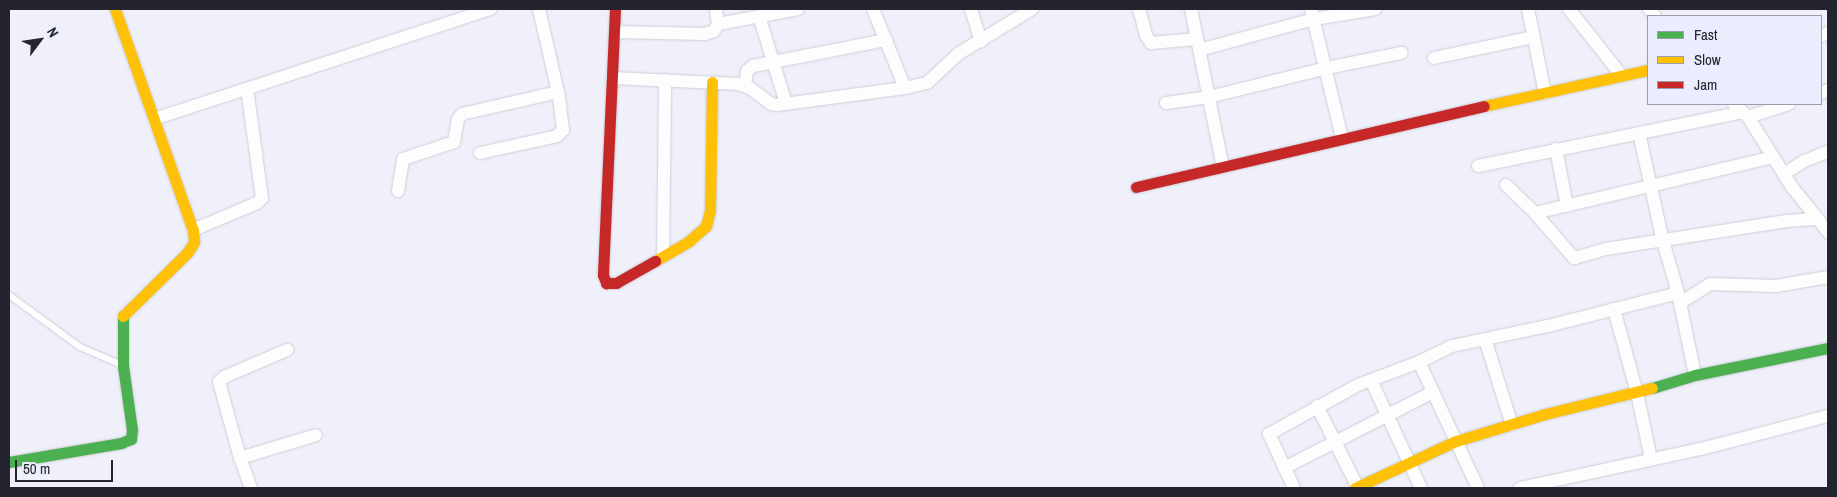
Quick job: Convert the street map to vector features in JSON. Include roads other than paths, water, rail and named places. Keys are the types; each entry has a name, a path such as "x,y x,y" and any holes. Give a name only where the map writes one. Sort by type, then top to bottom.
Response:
{"street":[{"path":"9,462 128,441 132,435 132,430 123,366 121,324 125,312 187,253 194,242 193,230 115,9"},
{"path":"154,119 488,9"},
{"path":"480,153 561,134 564,126 539,9"},
{"path":"615,9 604,279 609,284 616,284 701,233 710,219 712,82"},
{"path":"614,32 705,34 714,31 718,24 716,9"},
{"path":"718,24 798,9"},
{"path":"873,9 904,88"},
{"path":"971,9 981,41"},
{"path":"612,78 745,85 771,104 904,88 927,83 958,54 1032,9"},
{"path":"1139,9 1146,35 1151,43 1198,44 1312,14 1375,9"},
{"path":"1191,9 1223,166"},
{"path":"1528,9 1545,93"},
{"path":"1569,9 1622,76"},
{"path":"1312,14 1327,68 1342,138"},
{"path":"759,16 786,103"},
{"path":"1434,58 1534,37"},
{"path":"745,85 747,71 751,67 886,40"},
{"path":"1166,103 1209,97 1327,68 1401,53"},
{"path":"1136,187 1342,138 1647,70"},
{"path":"663,256 665,80"},
{"path":"193,230 258,203 262,198 247,89"},
{"path":"398,191 403,159 454,142 458,119 462,114 558,92"},
{"path":"1478,166 1742,111 1781,105"},
{"path":"1742,111 1784,174 1828,232"},
{"path":"1638,132 1663,241 1679,298 1695,375"},
{"path":"1556,149 1567,206"},
{"path":"1784,174 1804,162 1828,152"},
{"path":"1535,214 1774,157"},
{"path":"1506,185 1574,258 1606,249 1787,221 1818,219"},
{"path":"1294,488 1269,434 1317,406 1371,380 1419,362 1452,346 1614,310 1679,298 1691,298 1710,284 1776,286 1828,277"},
{"path":"1614,310 1637,393 1651,459"},
{"path":"1485,339 1512,425"},
{"path":"1317,406 1357,488 1456,441 1545,414 1637,393 1695,375 1828,348"},
{"path":"251,488 240,458 219,382 224,377 287,350"},
{"path":"1419,362 1478,488"},
{"path":"1371,380 1420,488"},
{"path":"1284,468 1433,392"},
{"path":"1520,488 1651,459 1828,416"},
{"path":"240,458 316,435"}],"lane":[{"path":"9,295 80,347 123,366"}]}
